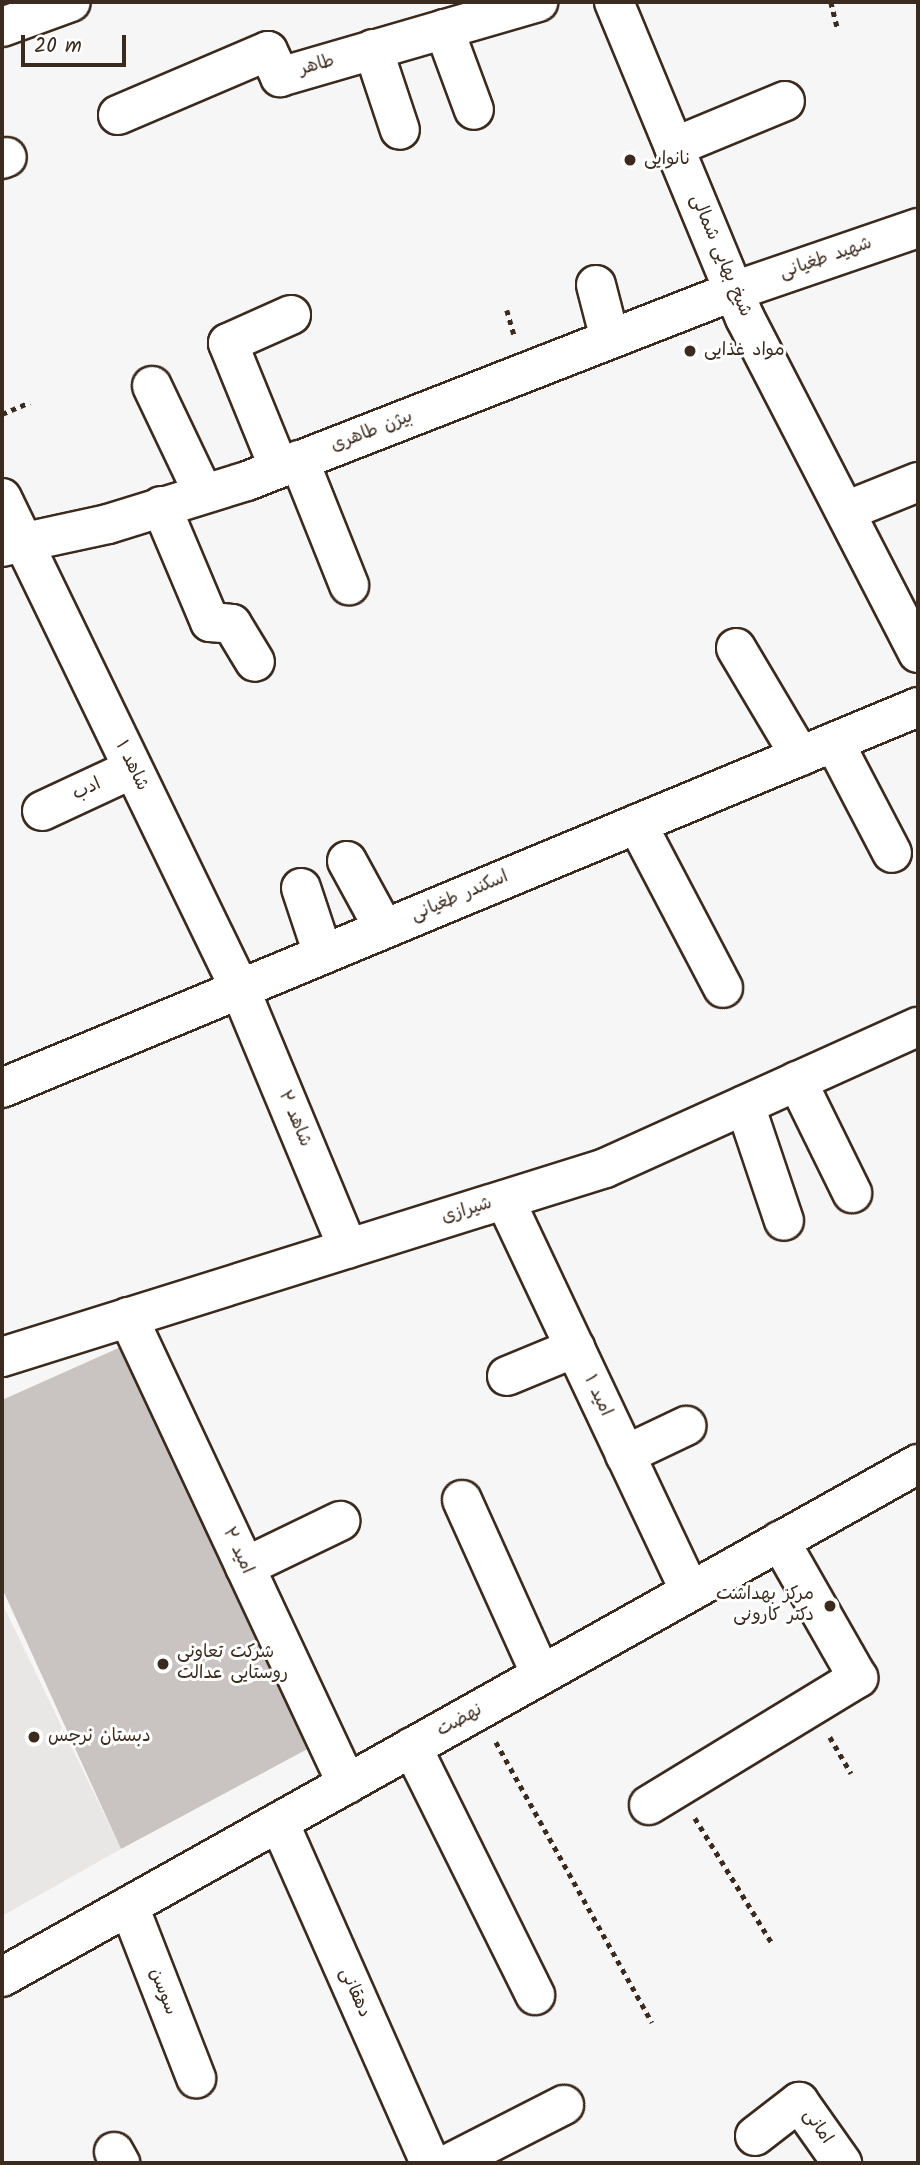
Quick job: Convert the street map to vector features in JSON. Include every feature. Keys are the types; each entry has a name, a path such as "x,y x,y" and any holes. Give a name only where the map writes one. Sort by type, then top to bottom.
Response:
{"street":[{"path":"2,27 71,2"},
{"name":"طاهر","path":"118,115 268,51 280,76 538,2"},
{"name":"شیخ بهایی شمالی","path":"614,2 734,291 918,653"},
{"path":"444,29 474,110"},
{"path":"373,50 400,130"},
{"path":"674,147 785,101"},
{"name":"شهید طغیانی","path":"734,291 918,228"},
{"path":"596,285 610,339"},
{"name":"بیژن طاهری","path":"11,545 108,524 289,464 734,291"},
{"path":"292,315 228,343 349,585"},
{"path":"152,386 202,491"},
{"path":"846,511 918,482"},
{"name":"شاهد ۱","path":"2,498 11,545 132,769 240,989"},
{"path":"161,506 211,622 232,624 255,662"},
{"path":"736,648 817,749 892,853"},
{"name":"اسکندر طغیانی","path":"2,1088 918,707"},
{"name":"ادب","path":"42,811 132,769"},
{"path":"638,824 723,988"},
{"path":"347,861 384,929"},
{"path":"301,888 323,954"},
{"name":"شاهد ۲","path":"240,989 348,1248"},
{"name":"شیرازی","path":"2,1357 605,1168 918,1027"},
{"path":"797,1081 852,1193"},
{"path":"746,1105 784,1221"},
{"name":"امید ۱","path":"505,1200 690,1592"},
{"name":"امید ۲","path":"128,1317 347,1784"},
{"path":"507,1376 575,1349"},
{"path":"625,1455 686,1426"},
{"name":"نهضت","path":"2,1977 918,1464"},
{"path":"462,1500 541,1675"},
{"path":"244,1567 340,1521"},
{"path":"663,1797 858,1678 780,1541"},
{"path":"412,1747 535,1995"},
{"name":"دهقانی","path":"279,1822 430,2163"},
{"name":"سوسن","path":"129,1906 196,2078"},
{"name":"امانی","path":"755,2136 799,2102 842,2163"},
{"path":"450,2163 564,2105"}],"path":[{"path":"831,2 838,30"},
{"path":"2,414 30,402"},
{"path":"478,1710 652,2022"},
{"path":"663,1797 773,1945"}],"shaded area":[{"name":"دبستان نرجس","path":"2,1603 121,1849 2,1916"}],"building":[{"name":"شرکت تعاونی روستایی عدالت","path":"132,1342 326,1739 121,1849 2,1588 2,1400"}],"place":[{"name":"نانوایی","path":"630,160"},
{"name":"مواد غذایی","path":"690,351"},
{"name":"مرکز بهداشت دکتر کارونی","path":"830,1606"},
{"name":"شرکت تعاونی روستایی عدالت","path":"163,1664"},
{"name":"دبستان نرجس","path":"34,1737"}]}
